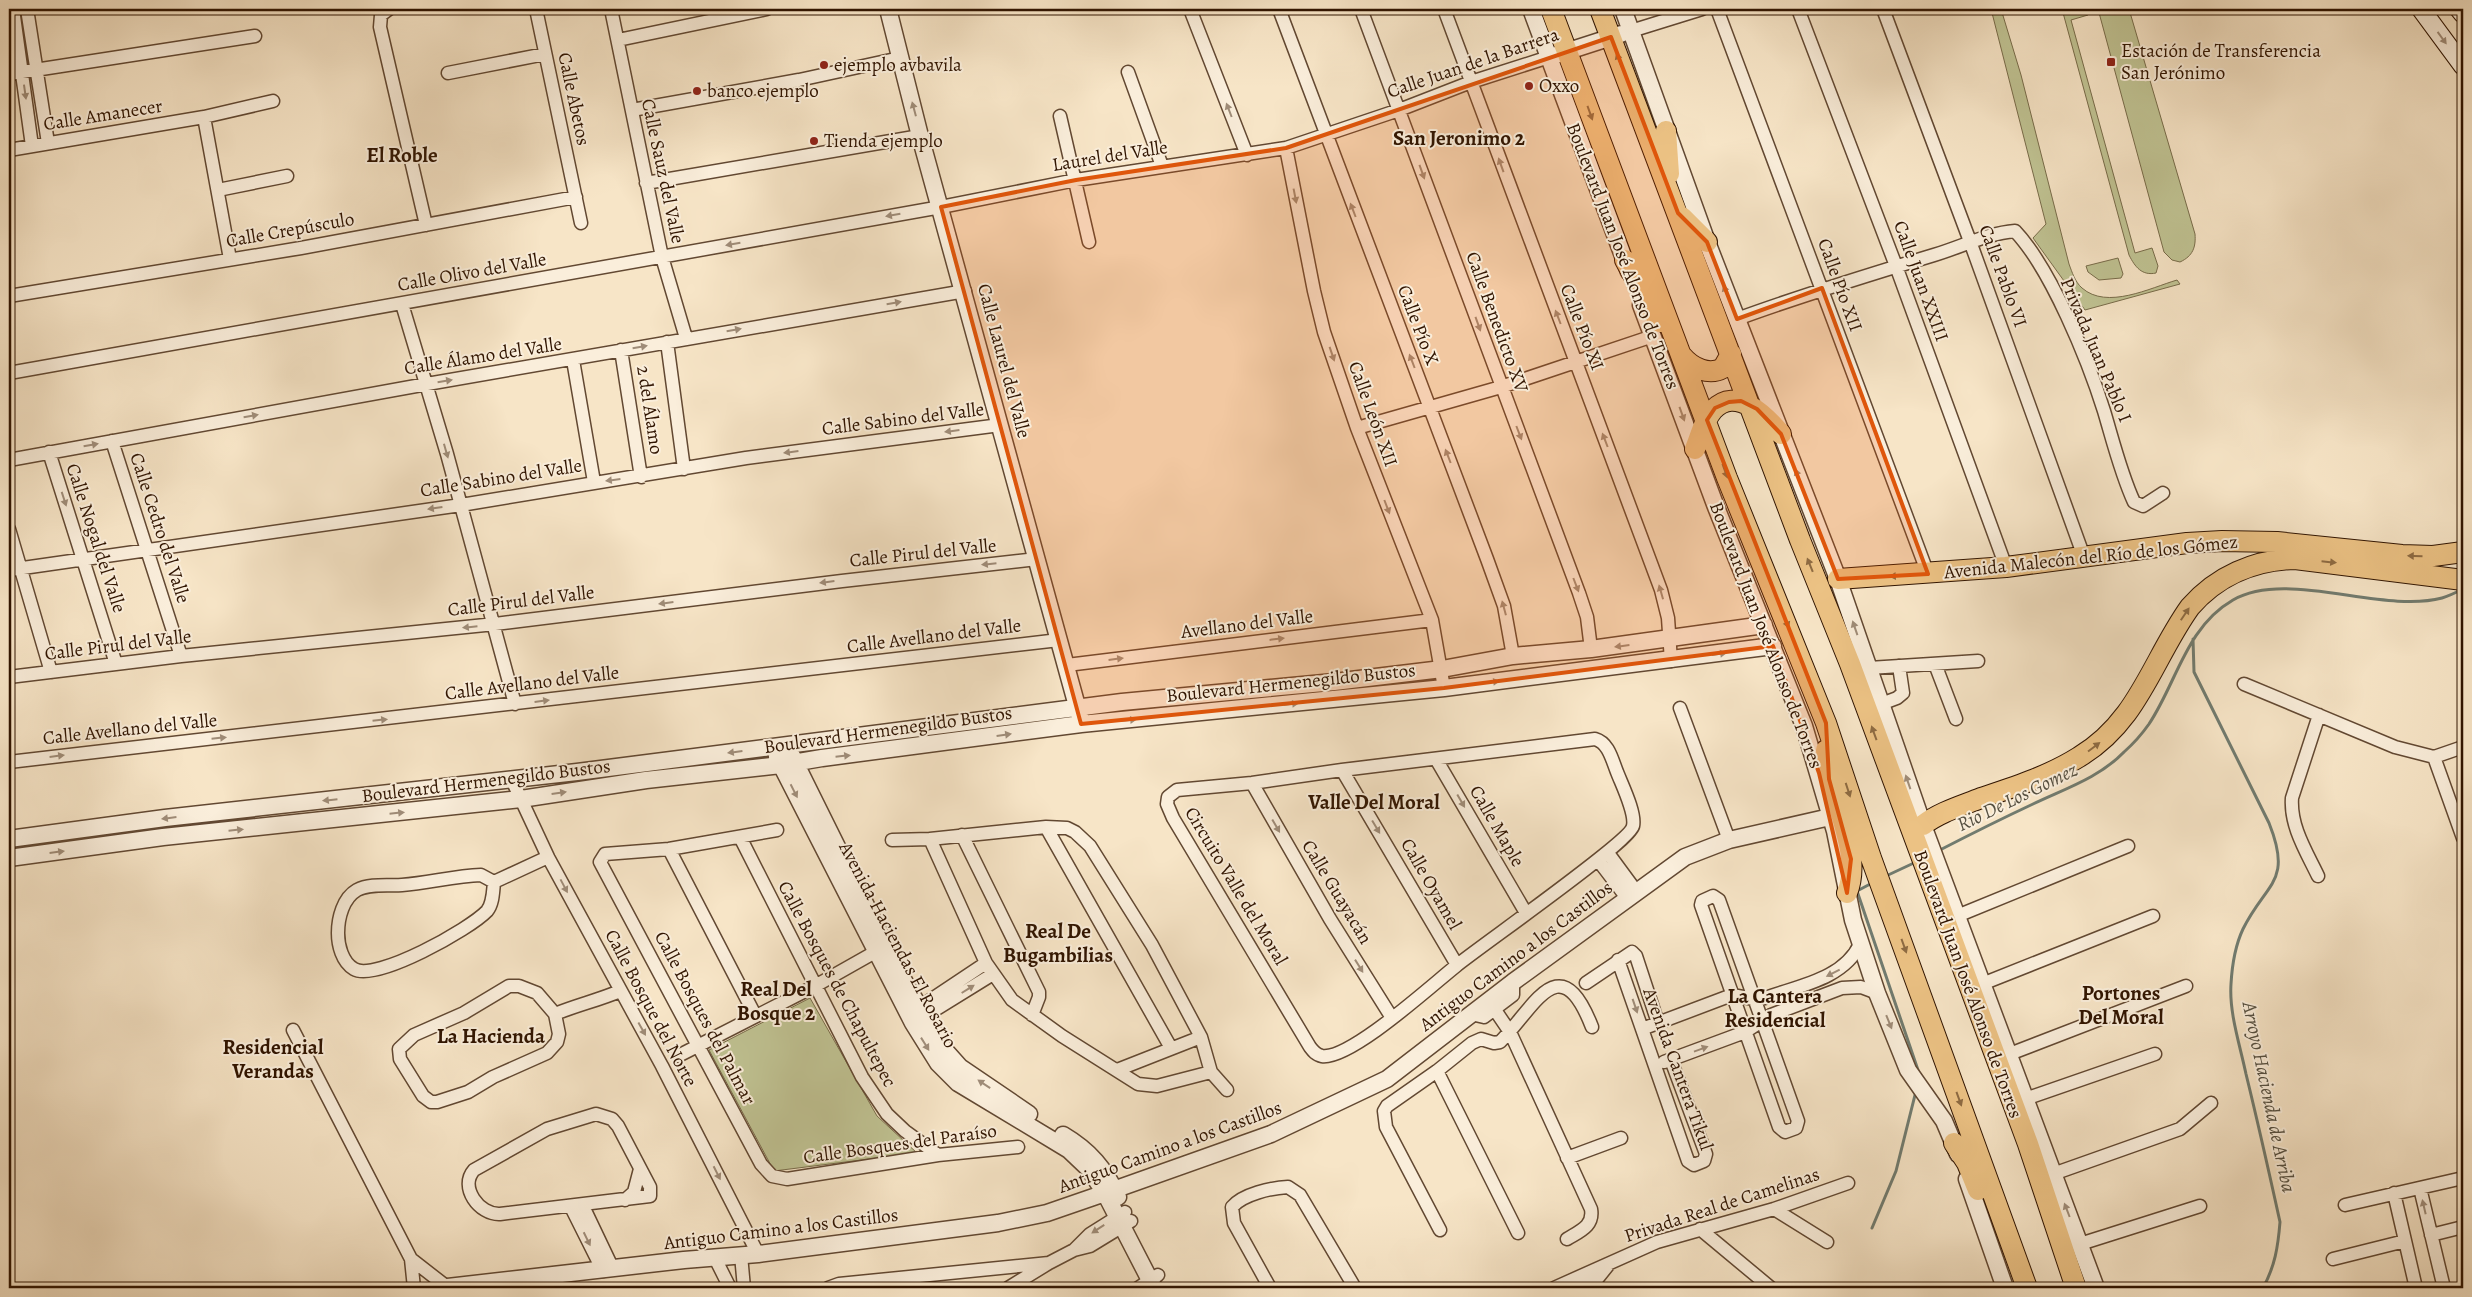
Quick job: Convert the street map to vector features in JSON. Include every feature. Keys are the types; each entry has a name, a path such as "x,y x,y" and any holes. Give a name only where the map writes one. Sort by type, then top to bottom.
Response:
{"main road":[{"name":"Boulevard Juan José Alonso de Torres","path":"1551,9 1558,54 1684,359 1727,478 1826,723 1871,858 2026,1288"},
{"name":"Boulevard Juan José Alonso de Torres","path":"1600,9 1800,540 1919,827 2076,1288"},
{"path":"2421,9 2463,66"},
{"path":"2460,9 2463,14"},
{"path":"1666,131 1670,193"},
{"path":"1678,213 1707,242"},
{"path":"1625,260 1662,328 1684,359 1702,370 1715,372 1726,365 1731,354"},
{"path":"1695,449 1711,412 1719,406 1735,401 1750,405 1766,417 1780,434"},
{"name":"Avenida Malecón del Río de los Gómez","path":"1838,579 2006,567 2187,543 2230,541 2277,542 2402,555 2434,556 2463,552"},
{"name":"Avenida Malecón del Río de los Gómez","path":"1919,827 1948,811 2056,770 2096,746 2114,730 2129,712 2190,607 2200,595 2245,567 2278,559 2333,562 2463,580"},
{"path":"1826,723 1829,779 1851,859 1851,880 1847,893"},
{"path":"1954,1143 1972,1174 2000,1248 2013,1273 2026,1288"}],"street":[{"path":"13,9 32,146"},
{"path":"27,9 48,143"},
{"path":"389,9 381,15 380,27 426,225"},
{"name":"Calle Abetos","path":"536,9 580,223"},
{"name":"Calle Sauz del Valle","path":"611,9 662,257 686,338"},
{"path":"618,40 768,9"},
{"name":"Calle Laurel del Valle","path":"888,9 920,136 965,291 1067,665 1081,724"},
{"path":"1190,9 1247,155"},
{"name":"Calle Pío X","path":"1279,9 1504,606 1514,656"},
{"name":"Calle Benedicto XV","path":"1361,9 1501,387 1580,593 1587,617 1591,650"},
{"name":"Calle Pío XI","path":"1444,9 1661,590 1670,640 1671,661"},
{"name":"Boulevard Juan José Alonso de Torres","path":"1531,9 1558,54 1625,260 1729,540 1804,726 1830,817 1860,944 1877,993 1908,1070 1944,1121 1954,1143 2005,1288"},
{"name":"Boulevard Juan José Alonso de Torres","path":"1622,9 1707,242 1780,434 1838,579 1881,704 1919,827"},
{"name":"Calle Juan de la Barrera","path":"1286,148 1399,110 1471,82 1702,9"},
{"name":"Calle Pío XII","path":"1718,9 1928,574"},
{"name":"Calle Juan XXIII","path":"1798,9 1896,266 2006,567"},
{"name":"Calle Pablo VI","path":"1883,9 1971,244 2084,557"},
{"path":"9,74 36,68 255,36"},
{"path":"448,73 545,54"},
{"path":"632,110 799,80 900,58"},
{"path":"1128,72 1162,166"},
{"name":"Calle Amanecer","path":"9,150 204,117 273,101"},
{"path":"1060,116 1089,242"},
{"path":"204,117 230,259"},
{"path":"646,183 920,136"},
{"name":"Laurel del Valle","path":"941,207 1076,180 1286,148"},
{"name":"Calle León XII","path":"1286,148 1319,312 1357,428 1432,620 1444,688"},
{"path":"218,190 287,176"},
{"name":"Calle Crepúsculo","path":"9,296 426,225 576,197"},
{"name":"Calle Olivo del Valle","path":"9,373 941,207"},
{"name":"Privada Juan Pablo I","path":"1971,244 2001,232 2015,231 2024,240 2066,316 2098,393 2133,500 2138,505 2144,506 2163,493"},
{"path":"1737,319 1822,288 1971,244"},
{"name":"Calle Álamo del Valle","path":"9,460 426,384 573,360 686,338 965,291"},
{"path":"402,304 461,505 515,704"},
{"path":"1357,428 1501,387 1653,336"},
{"path":"667,342 684,469"},
{"name":"2 del Álamo","path":"621,350 641,477"},
{"path":"573,360 594,482"},
{"name":"Calle Sabino del Valle","path":"15,569 461,505 594,482 641,477 746,458 1000,425"},
{"name":"Calle Cedro del Valle","path":"112,441 181,656"},
{"name":"Calle Nogal del Valle","path":"49,452 116,664"},
{"path":"9,529 15,569 51,672"},
{"name":"Calle Pirul del Valle","path":"9,677 181,656 494,624 842,580 1037,559"},
{"name":"Avellano del Valle","path":"1067,665 1432,620"},
{"name":"Boulevard Hermenegildo Bustos","path":"9,839 165,818 512,780 1078,707 1442,670 1514,656 1591,650 1764,625"},
{"name":"Calle Avellano del Valle","path":"9,762 1059,640"},
{"name":"Boulevard Hermenegildo Bustos","path":"9,858 163,837 521,799 646,780 788,764 1081,724 1444,688 1671,661 1773,646"},
{"path":"1869,668 1978,661"},
{"path":"1936,664 1956,719"},
{"path":"1881,704 1897,698 1903,693 1899,666"},
{"path":"2244,684 2395,746 2434,757 2463,747"},
{"path":"1680,708 1729,840"},
{"path":"2318,876 2293,821 2291,811 2292,798 2319,715"},
{"name":"Circuito Valle del Moral","path":"1578,740 1598,740 1608,751 1634,819 1631,832 1603,856 1457,965 1392,1018 1359,1041 1324,1056 1313,1051 1168,810 1168,797 1177,790 1252,784 1342,770 1436,759 1578,740"},
{"name":"Avenida Haciendas El Rosario","path":"779,746 916,1016 960,1068 1069,1144 1088,1151 1098,1161 1154,1285"},
{"path":"2434,757 2463,833"},
{"path":"808,790 809,771 822,758"},
{"name":"Calle Maple","path":"1436,759 1526,913"},
{"name":"Avenida Haciendas El Rosario","path":"788,764 808,790 819,826"},
{"name":"Calle Oyamel","path":"1342,770 1457,965"},
{"name":"Calle Bosque del Norte","path":"512,780 548,856 662,1066 758,1254"},
{"name":"Calle Guayacán","path":"1252,784 1330,919 1392,1018"},
{"name":"Antiguo Camino a los Castillos","path":"443,1288 499,1285 684,1260 758,1254 1016,1220 1047,1213 1271,1134 1373,1086 1403,1068 1513,982 1685,857 1729,840 1830,817"},
{"path":"1046,827 1171,1048"},
{"path":"892,840 930,839 1046,827 1067,828 1075,832 1090,846 1152,945 1201,1037 1211,1072 1227,1090"},
{"path":"755,1015 669,849 777,830"},
{"path":"962,835 1039,992 1032,1015"},
{"name":"Calle Bosques de Chapultepec","path":"740,837 862,1077 877,1101 905,1131 938,1155"},
{"path":"930,839 990,968 1012,1000 1138,1084 1150,1087 1211,1072"},
{"path":"1957,916 2128,846"},
{"name":"Calle Bosques del Palmar","path":"669,849 605,854 600,862 761,1164 772,1176 787,1179"},
{"path":"494,882 548,856"},
{"path":"1603,856 1632,895"},
{"name":"Boulevard Juan José Alonso de Torres","path":"1933,872 1957,916 2096,1288"},
{"path":"481,875 494,882 493,898 487,911 443,941 405,961 370,972 355,969 345,960 338,944 340,912 356,890 366,887 404,885 456,876 481,875"},
{"path":"1713,896 1719,900 1754,999 1798,1121 1796,1128 1785,1132 1779,1127 1701,906 1702,901 1713,896"},
{"path":"1982,984 2153,916"},
{"path":"1642,1029 1732,995 1754,999 1794,988 1837,971 1851,960 1860,944"},
{"path":"678,1056 815,986 881,949"},
{"name":"Avenida Cantera Tikul","path":"1658,1023 1636,956 1632,952 1618,960 1688,1161 1694,1165 1704,1161 1706,1154 1671,1060"},
{"path":"1586,982 1618,960"},
{"path":"916,1016 990,968"},
{"path":"1471,1014 1484,1017 1495,1010 1513,995 1513,982"},
{"path":"509,986 519,986 537,993 556,1014 559,1034 557,1042 547,1053 494,1077 468,1092 442,1102 431,1102 423,1096 399,1057 402,1045 414,1036 464,1012 509,986"},
{"path":"556,1014 583,1003 590,995 618,986"},
{"path":"1440,1230 1386,1127 1384,1111 1391,1101 1436,1071 1476,1040 1497,1044 1510,1032 1543,993 1562,986 1570,989 1577,995 1592,1027"},
{"path":"2007,1054 2186,986"},
{"path":"1655,1065 1745,1032 1771,1014 1842,988 1861,987 1877,993"},
{"path":"1495,1010 1510,1032 1592,1216 1588,1225 1567,1239"},
{"path":"293,1030 411,1258 443,1288"},
{"path":"1117,1070 1201,1037"},
{"path":"2024,1099 2155,1054"},
{"path":"1436,1071 1518,1233"},
{"path":"2054,1174 2180,1129 2211,1103"},
{"path":"596,1114 612,1119 618,1126 650,1187 651,1194 644,1198 577,1206 493,1215 482,1210 474,1198 469,1187 470,1175 474,1170 517,1144 547,1129 596,1114"},
{"path":"1567,1158 1621,1138"},
{"name":"Calle Bosques del Paraíso","path":"787,1179 938,1155 1018,1148"},
{"path":"2345,1205 2463,1178"},
{"name":"Privada Real de Camelinas","path":"1554,1288 1657,1242 1774,1209 1848,1183"},
{"path":"1270,1288 1234,1223 1232,1207 1240,1201 1270,1189 1288,1187 1300,1195 1355,1288"},
{"path":"2420,1188 2444,1288"},
{"path":"2394,1193 2416,1288"},
{"path":"577,1206 608,1270"},
{"path":"2080,1244 2200,1206"},
{"path":"1774,1209 1827,1242"},
{"path":"1008,1288 1049,1262 1074,1250 1090,1246 1124,1219"},
{"path":"2431,1235 2463,1227"},
{"path":"1700,1230 1771,1288"},
{"path":"2333,1259 2405,1241"},
{"path":"741,1255 744,1288"},
{"path":"411,1258 414,1288"},
{"path":"715,1258 730,1288"},
{"path":"828,1288 840,1284 1049,1262"},
{"name":"Privada Real de Camelinas","path":"1578,1288 1592,1284 1610,1264"}],"highlighted area":[{"path":"1611,37 1678,213 1707,242 1737,319 1822,288 1928,574 1838,579 1781,434 1757,409 1741,401 1729,402 1715,408 1707,420 1826,723 1829,779 1851,859 1847,893 1819,773 1773,646 1444,688 1081,724 941,207 1076,180 1286,148"}],"green space":[{"path":"1991,9 2001,9 2021,75 2069,264 2077,283 2092,294 2104,297 2116,297 2142,292 2177,280 2180,284 2085,310 2033,238 2046,224"},
{"path":"2062,9 2084,9 2088,15 2071,20 2135,253 2152,248 2158,266 2156,273 2151,274 2140,270 2129,255"},
{"path":"2098,9 2129,9 2195,234 2193,251 2180,262 2172,260 2164,252"},
{"path":"2118,258 2123,274 2121,278 2099,280 2088,272 2086,266"},
{"path":"810,998 877,1116 917,1153 774,1171 709,1050"}],"waterway":[{"name":"Rio De Los Gomez","path":"1938,851 2009,815 2081,782 2114,761 2149,724 2159,708 2184,656 2204,625 2217,611 2233,600 2255,592 2280,589 2307,590 2392,601 2418,601 2442,598 2463,589"},
{"name":"Arroyo Hacienda de Arriba","path":"2193,639 2194,672 2269,823 2276,843 2278,858 2274,881 2252,913 2240,936 2234,956 2231,984 2236,1029 2280,1222 2275,1256 2263,1288"},
{"name":"Rio De Los Gomez","path":"1886,876 1916,862"},
{"name":"Rio De Los Gomez","path":"1874,882 1857,891 1919,1073"},
{"name":"Rio De Los Gomez","path":"1872,1228 1896,1171 1916,1091"}],"place":[{"name":"Estación de Transferencia San Jerónimo","path":"2111,62"},
{"name":"ejemplo avbavila","path":"824,65"},
{"name":"Oxxo","path":"1529,86"},
{"name":"banco ejemplo","path":"697,91"},
{"name":"Tienda ejemplo","path":"814,141"}],"district":[{"name":"San Jeronimo 2","path":"1459,138"},
{"name":"El Roble","path":"402,155"},
{"name":"Valle Del Moral","path":"1374,802"},
{"name":"Real De Bugambilias","path":"1058,943"},
{"name":"Real Del Bosque 2","path":"776,1001"},
{"name":"Portones Del Moral","path":"2121,1005"},
{"name":"La Cantera Residencial","path":"1775,1008"},
{"name":"La Hacienda","path":"491,1036"},
{"name":"Residencial Verandas","path":"273,1059"}]}
